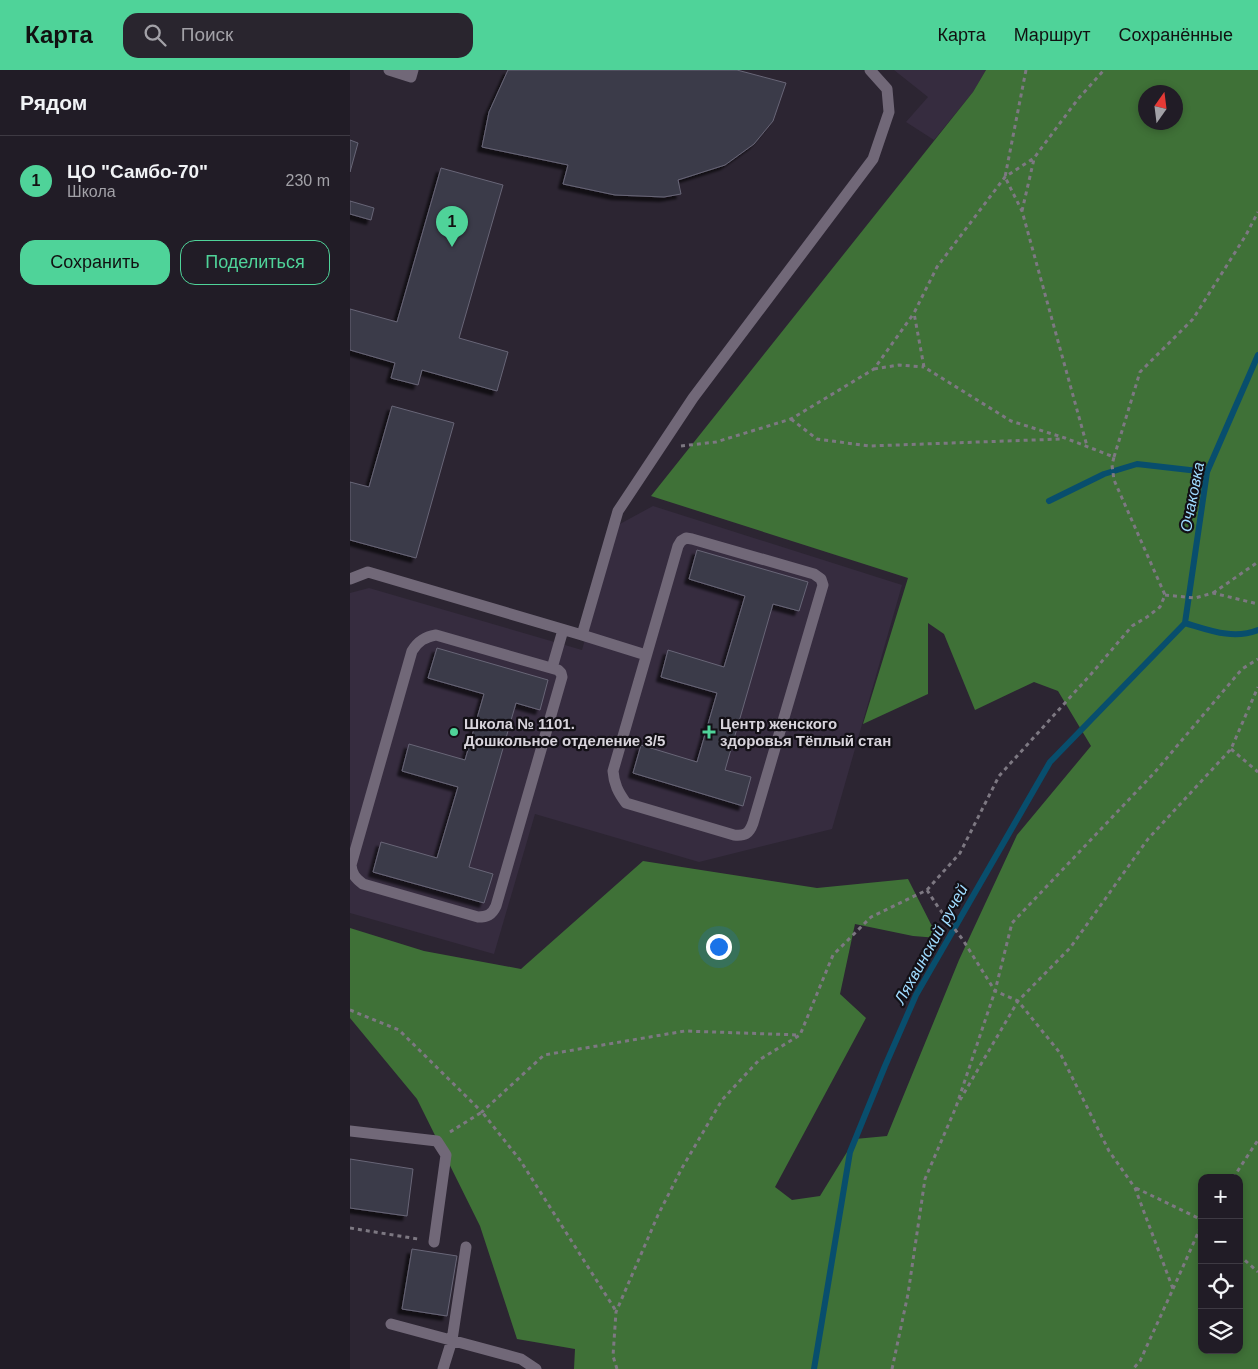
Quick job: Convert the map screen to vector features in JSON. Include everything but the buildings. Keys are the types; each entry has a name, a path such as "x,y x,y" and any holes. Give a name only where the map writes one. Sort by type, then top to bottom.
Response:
{"lane":[{"path":"388,70 412,76 413,70"},
{"path":"582,635 618,511 693,398 874,159 889,112 887,89 870,70"},
{"path":"686,538 692,538 814,574 821,579 823,585 822,594 750,832 741,836 626,803 617,791 613,780 613,771 646,655 678,546 686,538"},
{"path":"350,579 368,572 646,655"},
{"path":"552,668 563,630"},
{"path":"436,635 552,668 558,670 562,677 493,912 487,917 478,917 363,884 356,879 352,873 351,865 412,651 417,644 426,637 436,635"},
{"path":"350,1131 437,1141 446,1155 434,1242"},
{"path":"443,1369 452,1340 466,1247"},
{"path":"391,1324 522,1359 536,1369"}],"path":[{"path":"1026,70 1005,177 1022,211 1088,447"},
{"path":"874,369 914,313 937,267 1005,177 1034,158 1078,99 1104,70"},
{"path":"1022,211 1034,158"},
{"path":"617,1369 613,1356 616,1312 658,1215 682,1168 722,1100 759,1060 800,1035 833,955 871,917 927,890 960,853 999,776 1132,626 1160,607 1165,595 1114,480 1112,465 1140,372 1193,318 1246,235 1258,212"},
{"path":"914,313 924,367"},
{"path":"659,449 716,442 791,419 874,369 899,365 924,367 1011,421 1065,438 1114,457"},
{"path":"791,419 817,438 869,446 1065,438"},
{"path":"1165,595 1195,598 1213,593 1258,562"},
{"path":"1213,593 1258,604"},
{"path":"892,1369 908,1294 925,1179 956,1107 995,991 1012,923 1155,772 1242,669 1258,659"},
{"path":"956,1107 1018,1001 1070,948 1148,839 1231,749 1258,687"},
{"path":"1231,749 1258,772"},
{"path":"927,890 963,940 995,991 1018,1001 1060,1052 1109,1151 1135,1188 1173,1289"},
{"path":"350,1010 399,1030 482,1112 520,1160 616,1312"},
{"path":"437,1141 482,1112 544,1055 686,1031 800,1035"},
{"path":"1236,1174 1258,1140"},
{"path":"1135,1188 1200,1219"},
{"path":"350,1228 434,1242"},
{"path":"1133,1369 1140,1361 1198,1233"},
{"path":"1243,1259 1258,1272"}],"shaded area":[{"path":"894,70 986,70 973,92 934,140 906,122 928,97"},
{"path":"653,506 902,585 832,829 699,862 535,814 494,954 350,913 350,593 369,588 582,650 618,525"}],"green space":[{"path":"986,70 1258,70 1258,1369 574,1369 575,1349 517,1339 480,1226 417,1099 350,1018 350,928 424,951 521,969 643,861 817,888 908,879 938,938 913,936 855,924 840,994 866,1018 775,1187 792,1200 820,1196 855,1139 887,1136 959,960 1017,835 1091,746 1058,691 1034,682 975,710 944,634 928,623 928,694 863,724 908,578 651,496 973,92"}],"waterway":[{"name":"Очаковка","path":"1185,623 1207,472 1258,355"},
{"path":"1049,501 1104,474 1137,464 1207,472"},
{"path":"1185,623 1230,634 1249,633 1258,630"},
{"name":"Ляхвинский ручей","path":"814,1369 850,1152 916,995 1050,762 1185,623"}],"place":[{"name":"ЦО \"Самбо-70\"","path":"452,247"},
{"name":"Школа № 1101. Дошкольное отделение 3/5","path":"454,732"},
{"name":"Центр женского здоровья Тёплый стан","path":"709,732"}]}
